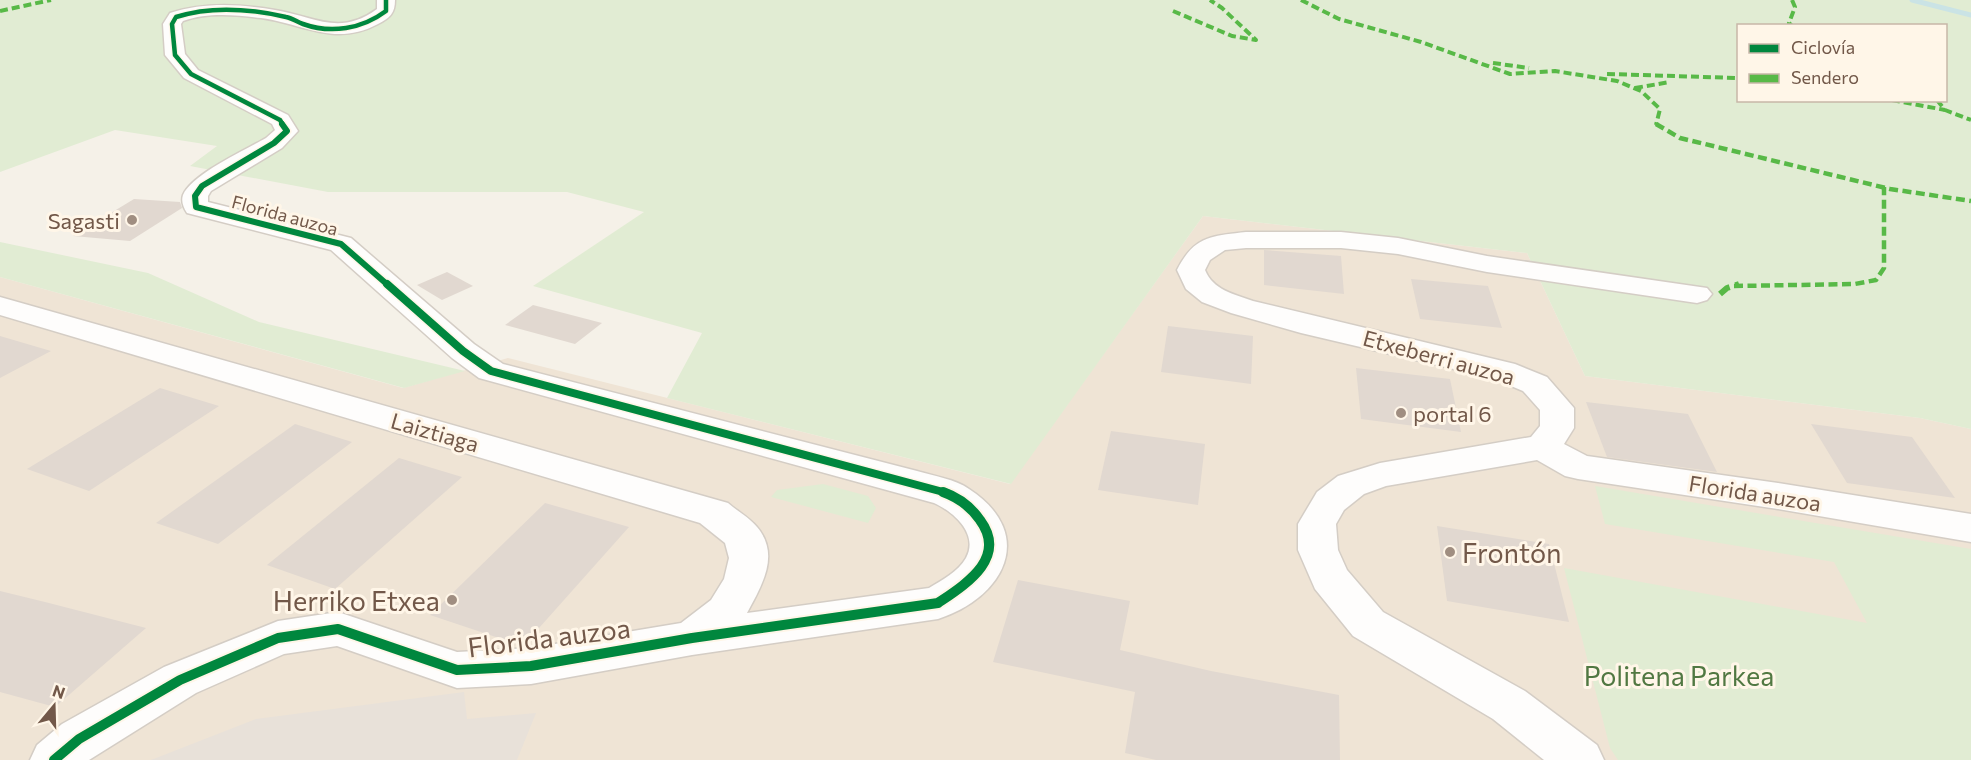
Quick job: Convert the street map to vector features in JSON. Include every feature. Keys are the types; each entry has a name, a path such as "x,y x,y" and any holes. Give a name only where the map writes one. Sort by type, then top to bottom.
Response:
{"street":[{"name":"Florida auzoa","path":"54,760 79,739 180,680 278,638 338,629 457,670 531,666 692,638 938,603 969,583 989,555 988,533 955,497 917,484 490,371 463,351 341,244 196,207 195,196 202,186 273,143 287,131 280,120 191,74 175,55 172,24 176,17 200,11 249,12 288,17 311,26 338,29 377,19 387,11 386,0"},
{"name":"Etxeberri auzoa","path":"1542,447 1557,428 1557,408 1535,384 1503,371 1312,326 1242,307 1212,296 1196,283 1191,270 1198,255 1218,243 1246,240 1341,240 1398,246 1487,264 1697,294"},
{"name":"Laiztiaga","path":"0,306 714,513 743,536 749,558 744,581 726,612 692,638"},
{"name":"Florida auzoa","path":"1542,447 1578,467 1790,498 1971,528"},
{"path":"1542,447 1380,475 1351,485 1330,501 1317,524 1318,550 1330,578 1368,624 1509,705 1580,760"}],"shaded area":[{"path":"1203,216 1527,253 1585,376 1920,418 1971,429 1971,760 0,760 0,277 403,388 508,358 1010,484"},
{"path":"464,692 467,719 536,713 517,760 151,760 256,719"}],"green space":[{"path":"0,0 1971,0 1971,429 1920,418 1585,376 1527,253 1203,216 1011,484 667,398 702,333 533,286 644,212 567,192 328,192 190,166 217,146 115,130 0,172"},
{"path":"0,242 148,273 259,322 465,371 404,388 0,277"},
{"path":"823,484 868,496 876,508 868,523 771,497 777,490"},
{"name":"Politena Parkea","path":"1595,486 1971,549 1971,760 1618,760 1610,748 1564,568 1867,623 1834,562 1605,524"}],"building":[{"name":"Sagasti","path":"134,199 180,202 182,208 130,241 73,236"},
{"path":"1264,250 1341,256 1344,294 1264,285"},
{"path":"447,272 473,286 442,300 417,285"},
{"path":"1411,279 1488,286 1502,328 1420,319"},
{"path":"533,305 602,323 575,344 505,325"},
{"path":"1168,326 1253,336 1251,384 1161,372"},
{"path":"0,336 51,351 0,378"},
{"path":"1356,368 1450,379 1461,432 1361,419"},
{"path":"160,388 219,406 89,491 27,469"},
{"path":"1586,402 1688,414 1717,472 1607,457"},
{"path":"295,424 352,442 218,544 156,523"},
{"path":"1811,424 1912,437 1955,498 1847,483"},
{"path":"1111,431 1205,444 1198,505 1098,490"},
{"path":"399,458 462,477 335,589 267,565"},
{"path":"545,503 629,527 523,646 430,615"},
{"path":"1437,526 1549,544 1569,622 1447,601"},
{"path":"1018,580 1130,601 1120,650 1211,671 1339,695 1340,760 1156,760 1125,753 1135,692 993,662"},
{"path":"0,591 146,628 55,707 0,692"}],"waterway":[{"path":"1912,0 1971,15"}],"marked path":[{"path":"0,11 51,0"},
{"path":"1173,11 1232,36 1256,40 1222,8 1210,0"},
{"path":"1301,0 1339,19 1421,42 1510,74 1555,71 1617,81 1641,91 1660,109 1656,125 1680,138 1890,189 1971,201"},
{"path":"1790,24 1795,7 1792,0"},
{"path":"1493,63 1529,68"},
{"path":"1607,74 1737,78"},
{"path":"1635,88 1670,82"},
{"path":"1903,102 1945,110"},
{"path":"1939,102 1945,110 1971,120"},
{"path":"1720,294 1727,288 1740,284 1855,284 1876,280 1884,268 1884,187"}],"cycle path":[{"path":"54,760 79,739 180,680 278,638 338,629 457,670 531,666 692,638 938,603 969,582 986,559 989,548 985,527 968,507 947,493 491,371 463,351 341,244 196,207 195,196 202,186 274,143 287,131 280,120 191,74 175,55 172,24 176,17 200,11 245,11 286,17 313,27 336,29 358,26 378,17 386,11 386,0"}],"place":[{"name":"Sagasti","path":"132,220"},
{"name":"portal 6","path":"1401,413"},
{"name":"Frontón","path":"1450,552"},
{"name":"Herriko Etxea","path":"452,600"}]}
